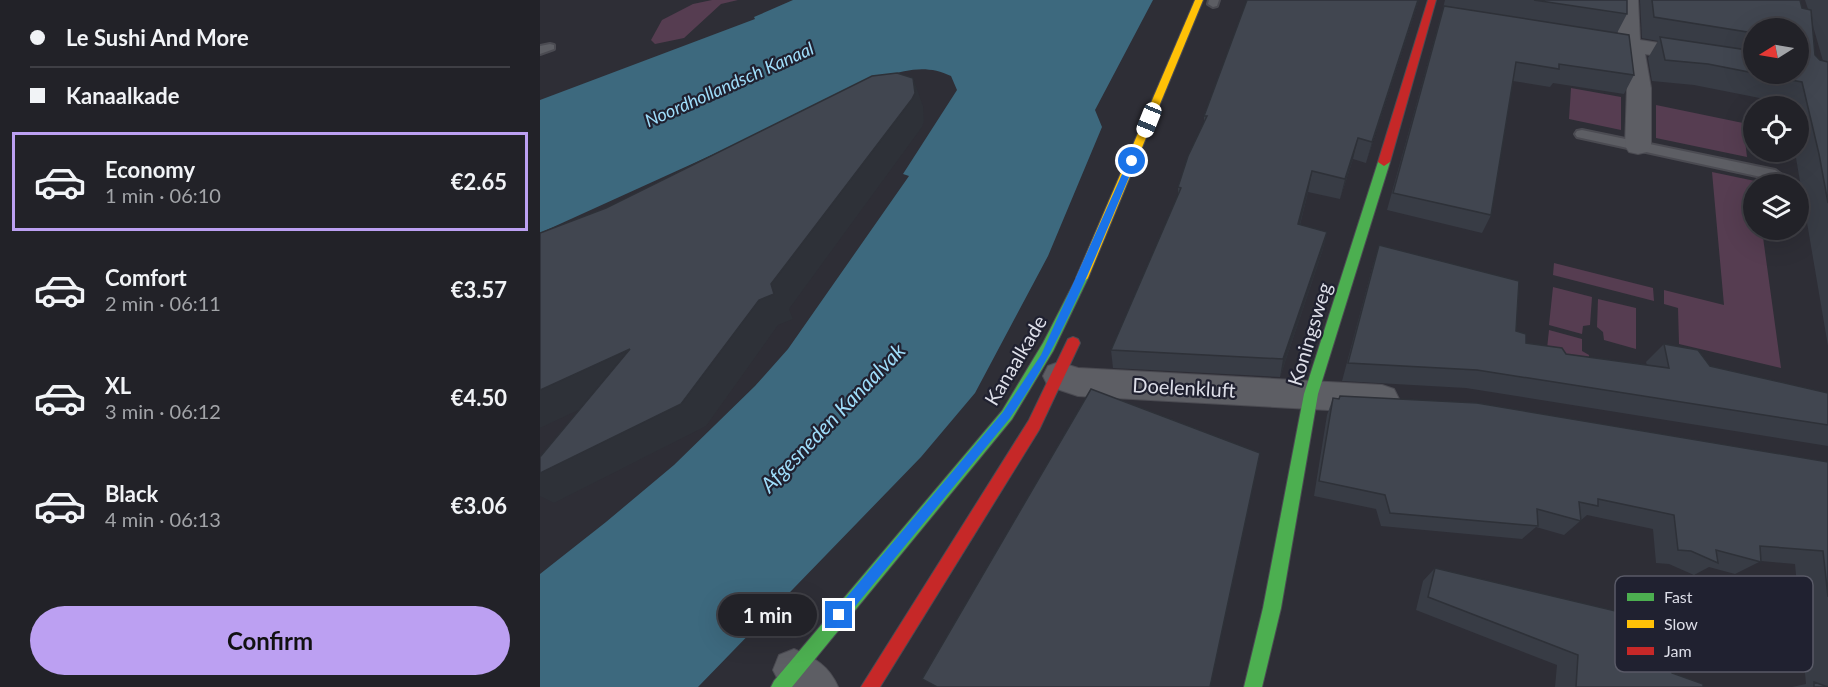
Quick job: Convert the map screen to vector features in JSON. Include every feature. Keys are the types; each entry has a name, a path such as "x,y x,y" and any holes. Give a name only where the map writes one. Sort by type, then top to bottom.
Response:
{"street":[{"path":"1628,0 1629,44 1634,54 1639,88 1638,146"},
{"name":"Kanaalkade","path":"797,681 1007,415 1045,357 1210,4"},
{"path":"1430,7 1452,17"},
{"name":"Koningsweg","path":"1253,687 1272,608 1311,394 1430,7"},
{"path":"1570,35 1743,63"},
{"name":"Kanaalkade","path":"870,687 1034,425 1059,376 1076,335"},
{"name":"Doelenkluft","path":"1059,376 1078,382 1418,401"}],"lane":[{"path":"1582,134 1770,174"}],"shaded area":[{"path":"712,0 738,0 721,4 684,38 655,44 651,40 662,20 693,4"},
{"path":"1571,88 1621,97 1621,130 1569,119"},
{"path":"1656,105 1743,123 1743,156 1656,138"},
{"path":"1712,172 1743,178 1743,240 1763,240 1781,368 1679,344 1678,308 1664,304 1664,290 1724,305"},
{"path":"1554,263 1653,288 1654,301 1553,275"},
{"path":"1553,287 1592,297 1590,325 1583,326 1582,334 1549,325"},
{"path":"1598,299 1636,308 1636,349 1604,340 1603,332 1597,327"},
{"path":"1549,330 1582,339 1582,351 1589,355 1588,365 1546,358"}],"water":[{"path":"793,0 1153,0 1095,110 1102,127 1048,256 975,393 921,457 698,687 540,687 540,574 674,465 755,386 788,349 909,176 903,174 957,90 951,76 935,70 910,70 886,76 540,233 540,100 755,19 754,17"}],"building":[{"path":"1247,0 1418,0 1372,142 1358,138 1345,179 1312,171 1298,224 1327,232 1283,359 1111,350 1181,188 1178,187 1188,156 1207,116 1204,116"},
{"path":"1534,0 1627,0 1627,14"},
{"path":"1652,0 1800,0 1802,8 1811,10 1815,55 1820,60 1828,62 1828,203 1809,112 1809,96 1805,96 1802,84 1809,84 1809,18 1743,18 1743,31 1654,17"},
{"path":"1444,6 1629,35 1634,75 1559,64 1559,69 1516,62 1491,215 1393,193"},
{"path":"1660,37 1743,49 1743,71 1708,64 1665,60"},
{"path":"897,73 913,78 915,93 912,99 771,284 774,294 759,300 681,404 540,473 540,457 630,349 540,390 540,233 606,208 872,76"},
{"path":"1379,245 1519,281 1516,331 1526,334 1526,343 1562,348 1566,354 1669,368 1664,344 1698,350 1710,366 1828,393 1828,425 1477,370 1348,363"},
{"path":"1091,389 1260,453 1210,687 937,687 922,679"},
{"path":"1340,396 1477,403 1828,462 1828,597 1823,551 1760,546 1761,562 1716,550 1718,563 1691,551 1678,550 1674,515 1598,499 1598,506 1579,502 1581,521 1537,509 1538,526 1390,513 1385,495 1319,481 1333,398 1339,399"},
{"path":"1435,568 1615,611 1615,672 1672,672 1703,684 1703,687 1576,687 1578,655 1428,597"},
{"path":"1814,682 1828,687 1814,687"}],"traffic: fast":[{"path":"1253,687 1272,608 1311,394 1384,162"},
{"path":"780,687 1007,415 1048,347 1082,278"}],"traffic: slow":[{"path":"1082,278 1199,0"}],"traffic: jam":[{"path":"1384,162 1432,0"},
{"path":"870,687 1034,425 1073,343"}],"route":[{"path":"839,615 1007,415 1027,386 1045,357 1132,161"}],"water label":[{"name":"Noordhollandsch Kanaal","path":"729,84"},
{"name":"Afgesneden Kanaalvak","path":"832,417"}]}
